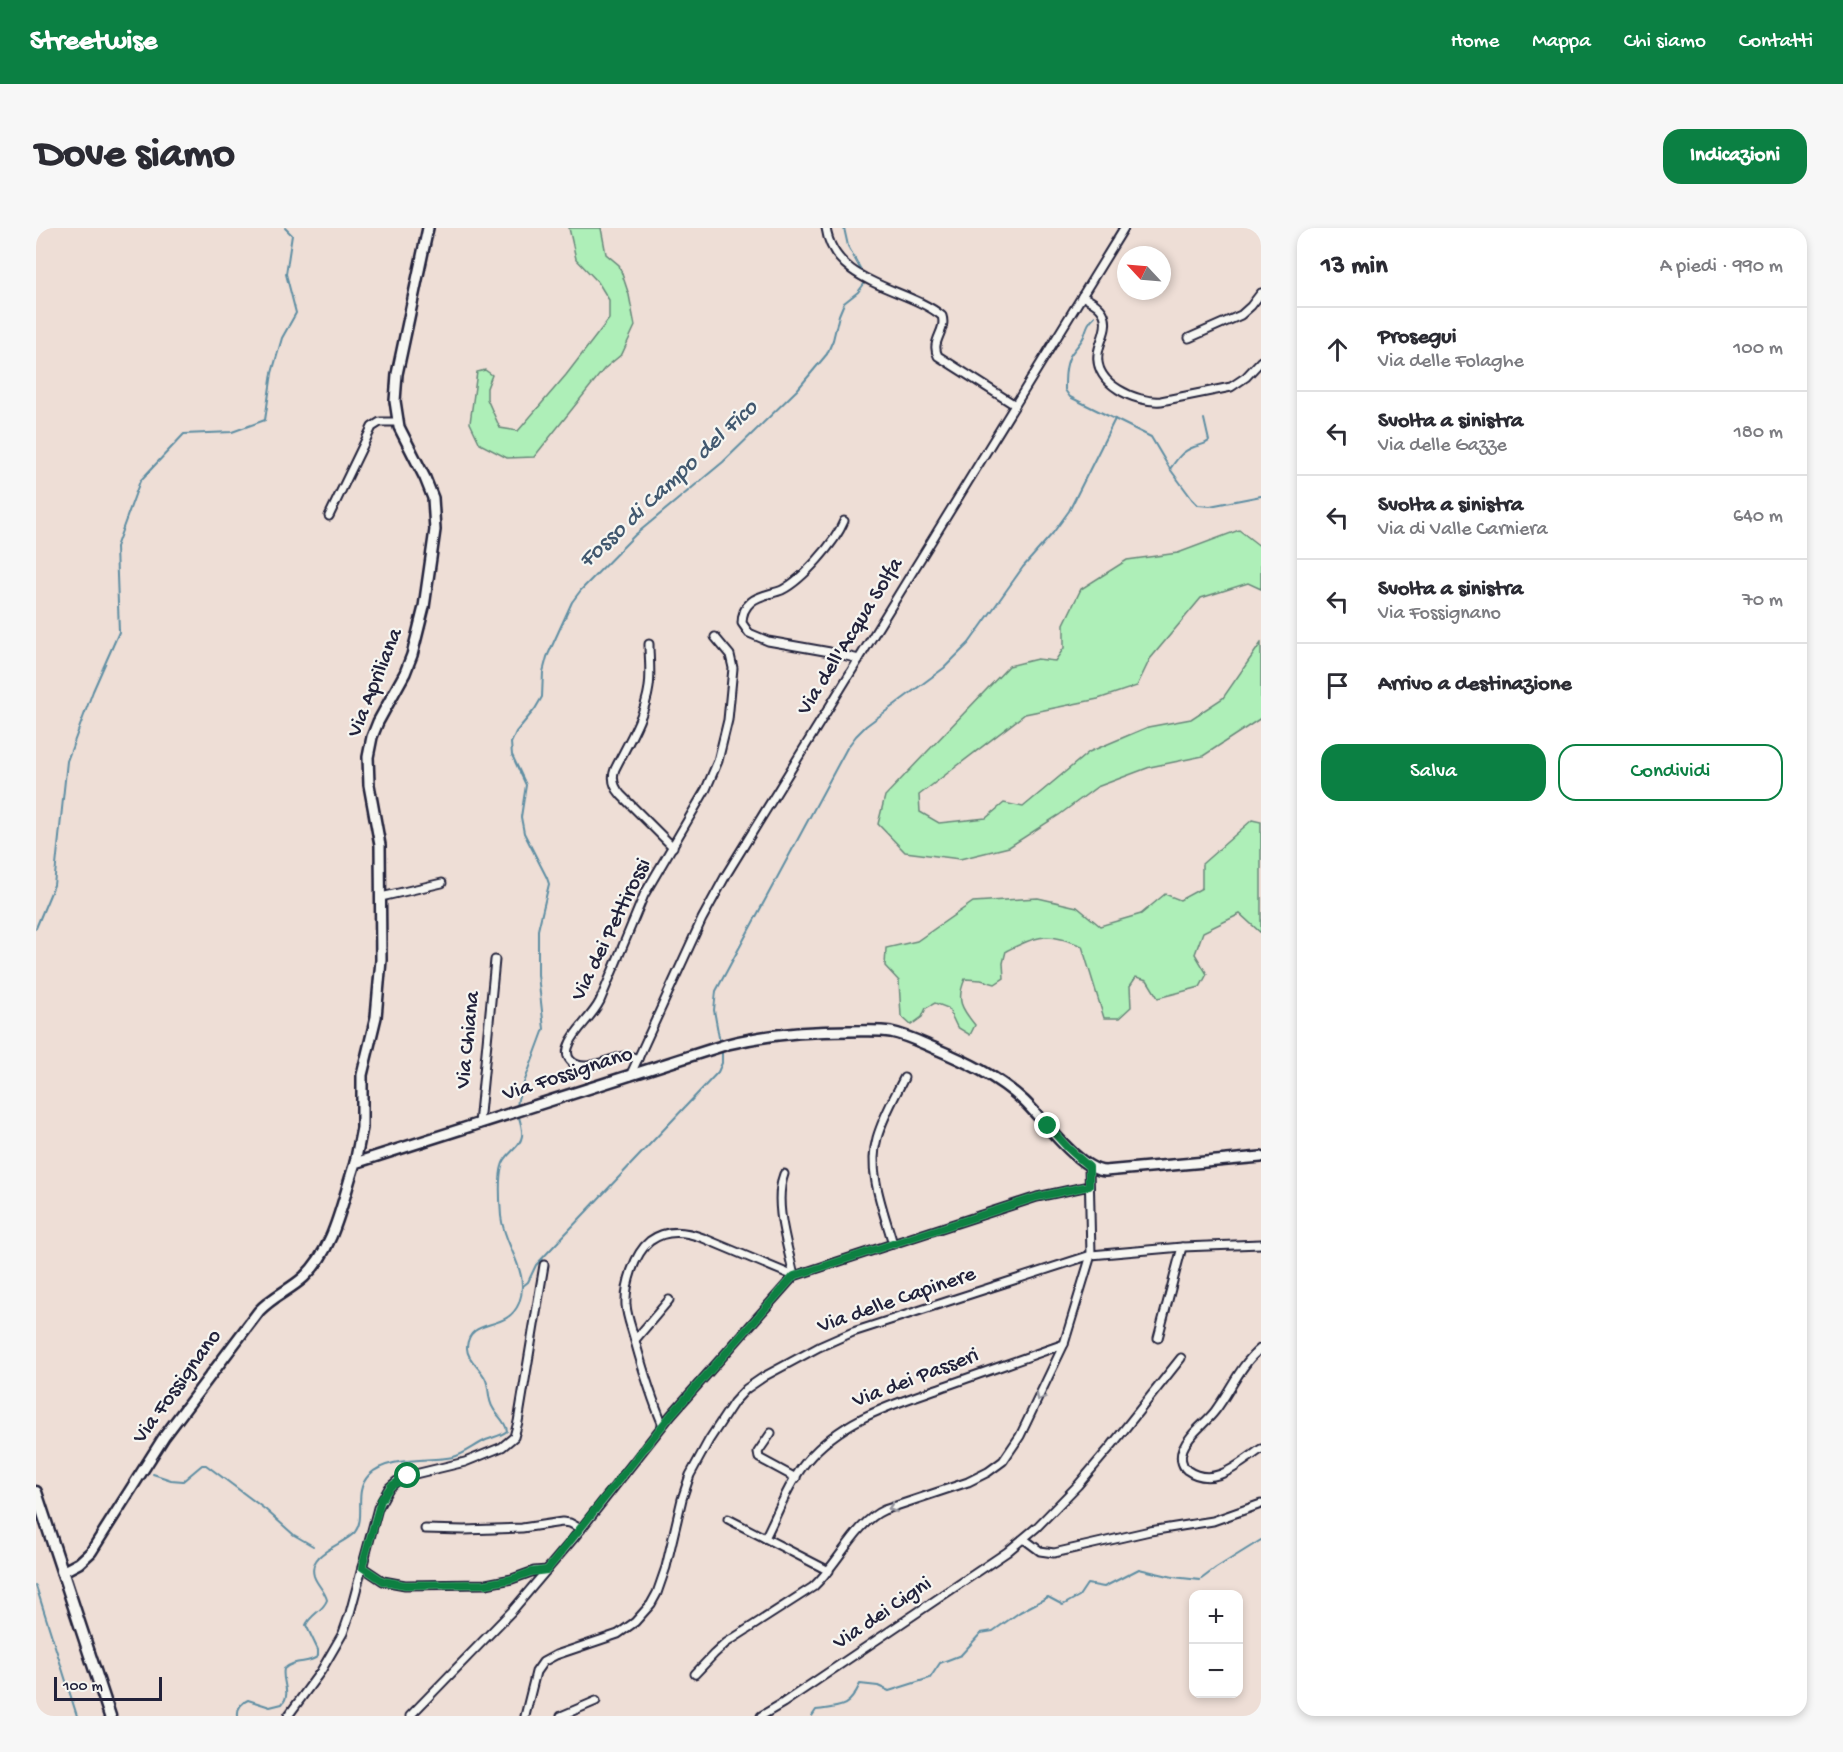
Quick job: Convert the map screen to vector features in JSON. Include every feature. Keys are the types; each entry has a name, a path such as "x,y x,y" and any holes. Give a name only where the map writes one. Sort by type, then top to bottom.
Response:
{"main road":[{"path":"36,1492 110,1716"}],"street":[{"name":"Via Apriliana","path":"355,1163 362,1128 362,1075 380,992 380,845 369,785 369,753 378,722 405,673 414,649 427,589 435,523 431,492 404,437 395,406 396,379 428,228"},
{"path":"826,228 834,250 846,264 875,284 942,316 944,324 935,345 938,356 1015,405"},
{"name":"Via dell'Acqua Solfa","path":"630,1076 702,919 721,883 1124,228"},
{"path":"1189,338 1241,315 1249,309 1261,293"},
{"path":"1082,296 1098,306 1105,316 1106,324 1098,355 1101,374 1113,386 1136,397 1161,401 1226,388 1246,377 1261,361"},
{"path":"329,516 370,430 380,422 398,422"},
{"path":"844,521 835,537 803,575 782,590 751,602 744,612 742,623 749,633 768,641 859,659"},
{"name":"Via dei Pettirossi","path":"638,1059 627,1056 590,1065 578,1065 571,1061 567,1050 572,1039 598,1004 640,903 711,779 718,761 726,729 733,664 728,652 716,637"},
{"name":"Via dei Pettirossi","path":"649,644 650,680 647,699 613,778 615,787 621,795 673,847"},
{"path":"381,897 442,883"},
{"name":"Via Chiana","path":"479,1124 495,960"},
{"name":"Via Fossignano","path":"62,1572 80,1563 91,1552 164,1437 259,1311 273,1297 302,1279 317,1261 333,1232 355,1163 728,1044 762,1036 812,1032 878,1031 905,1036 972,1064 1001,1082 1026,1103 1089,1167"},
{"path":"893,1244 875,1179 874,1158 879,1131 904,1078"},
{"path":"695,1674 722,1646 809,1590 829,1571 866,1523 876,1514 968,1482 991,1470 1011,1450 1024,1430 1064,1344 1091,1255 1089,1167 1105,1171 1261,1157"},
{"path":"784,1174 780,1186 780,1203 794,1276"},
{"path":"410,1716 498,1627 581,1529 663,1425 794,1276 1037,1197 1089,1186"},
{"path":"663,1425 645,1380 626,1302 633,1266 643,1248 654,1238 663,1234 681,1232 699,1236 794,1276"},
{"path":"1091,1255 1182,1247 1261,1244"},
{"path":"1158,1338 1182,1247"},
{"name":"Via delle Capinere","path":"525,1716 535,1674 543,1662 618,1634 635,1622 651,1604 666,1567 690,1475 725,1414 746,1389 805,1354 854,1332 1091,1255"},
{"path":"288,1716 321,1671 341,1637 384,1494 391,1486 416,1473 477,1458 506,1444 514,1437 544,1265"},
{"path":"635,1340 669,1300"},
{"name":"Via dei Passeri","path":"765,1538 803,1466 820,1447 844,1428 880,1409 1064,1344"},
{"path":"1261,1348 1245,1364 1217,1408 1185,1445 1181,1458 1187,1470 1213,1477 1261,1449"},
{"name":"Via dei Cigni","path":"761,1716 1024,1539 1098,1462 1181,1358"},
{"path":"771,1433 759,1451 759,1458 796,1478"},
{"path":"1024,1539 1040,1551 1056,1552 1213,1521 1261,1504"},
{"path":"728,1519 829,1571"},
{"path":"425,1529 486,1530 534,1527 565,1522 581,1529"},
{"path":"362,1567 383,1581 405,1585 486,1584 547,1570"},
{"path":"561,1716 596,1701"}],"green space":[{"path":"569,228 601,228 606,254 619,265 629,295 635,326 622,354 604,369 534,457 507,458 480,444 470,423 477,372 485,370 492,375 487,388 487,399 500,428 518,431 566,375 609,319 609,300 598,282 576,259"},
{"path":"1239,530 1261,547 1261,589 1248,583 1201,598 1150,659 1137,686 1098,699 1025,714 919,795 920,812 939,823 986,818 1004,803 1023,807 1089,752 1148,727 1191,719 1223,698 1261,643 1261,718 1203,756 1150,767 1097,787 1009,847 960,859 905,852 878,824 885,796 1009,666 1037,659 1055,661 1064,648 1064,624 1081,589 1127,560 1178,553"},
{"path":"1252,820 1261,822 1261,933 1240,914 1203,932 1195,954 1207,974 1200,987 1158,998 1147,980 1136,977 1130,986 1131,1007 1119,1018 1104,1018 1082,946 1052,937 1044,937 1006,951 1003,963 1004,978 995,984 965,979 962,986 961,1004 975,1025 970,1035 957,1027 948,1008 935,1003 926,1008 922,1017 911,1025 901,1016 899,981 885,966 886,948 917,941 973,902 1038,898 1077,907 1100,926 1141,914 1165,894 1180,900 1202,888 1202,864"}],"waterway":[{"path":"36,928 54,885 67,761 93,691 119,632 116,547 140,481 184,434 232,432 265,420 272,373 282,338 296,313 286,274 292,235 285,228"},
{"name":"Fosso di Campo del Fico","path":"844,228 848,246 861,270"},
{"name":"Fosso di Campo del Fico","path":"517,1108 518,1099 544,1029 538,975 538,930 549,884 524,833 521,817 526,785 512,755 511,743 516,732 542,697 543,672 547,657 572,602 581,590 635,535 723,462 797,390 827,354 844,303 864,284"},
{"path":"1095,316 1067,364 1065,390 1070,397 1151,437 1170,469 1198,505 1210,506 1261,496"},
{"path":"720,1043 714,1010 716,991 847,748 866,726 944,668 969,643 1023,567 1069,511 1115,419"},
{"path":"1170,469 1186,451 1209,441 1204,419"},
{"path":"523,1286 528,1282 536,1265 718,1072 722,1063 722,1048"},
{"name":"Fosso di Campo del Fico","path":"238,1716 240,1706 248,1700 270,1707 282,1704 286,1696 284,1669 318,1656 318,1650 306,1625 327,1600 315,1579 313,1568 321,1555 355,1532 360,1519 361,1489 369,1475 377,1469 397,1462 457,1456 507,1431 491,1404 487,1382 469,1355 467,1347 469,1337 474,1331 498,1322 513,1312 519,1303 522,1291 522,1280 503,1227 500,1191 504,1162 522,1136 518,1114"},
{"path":"153,1474 183,1481 202,1465 206,1465 266,1510 294,1535 313,1546"},
{"path":"812,1716 816,1710 844,1705 852,1698 860,1684 878,1686 889,1691 930,1678 940,1663 961,1655 981,1633 993,1631 1020,1612 1048,1597 1063,1605 1079,1596 1087,1584 1104,1587 1139,1569 1173,1577 1200,1580 1261,1540"},
{"path":"36,1586 77,1716"}],"route":[{"path":"408,1476 384,1494 362,1567 386,1582 398,1585 486,1584 547,1570 671,1415 794,1276 1037,1197 1089,1186 1089,1167 1048,1126"}]}
